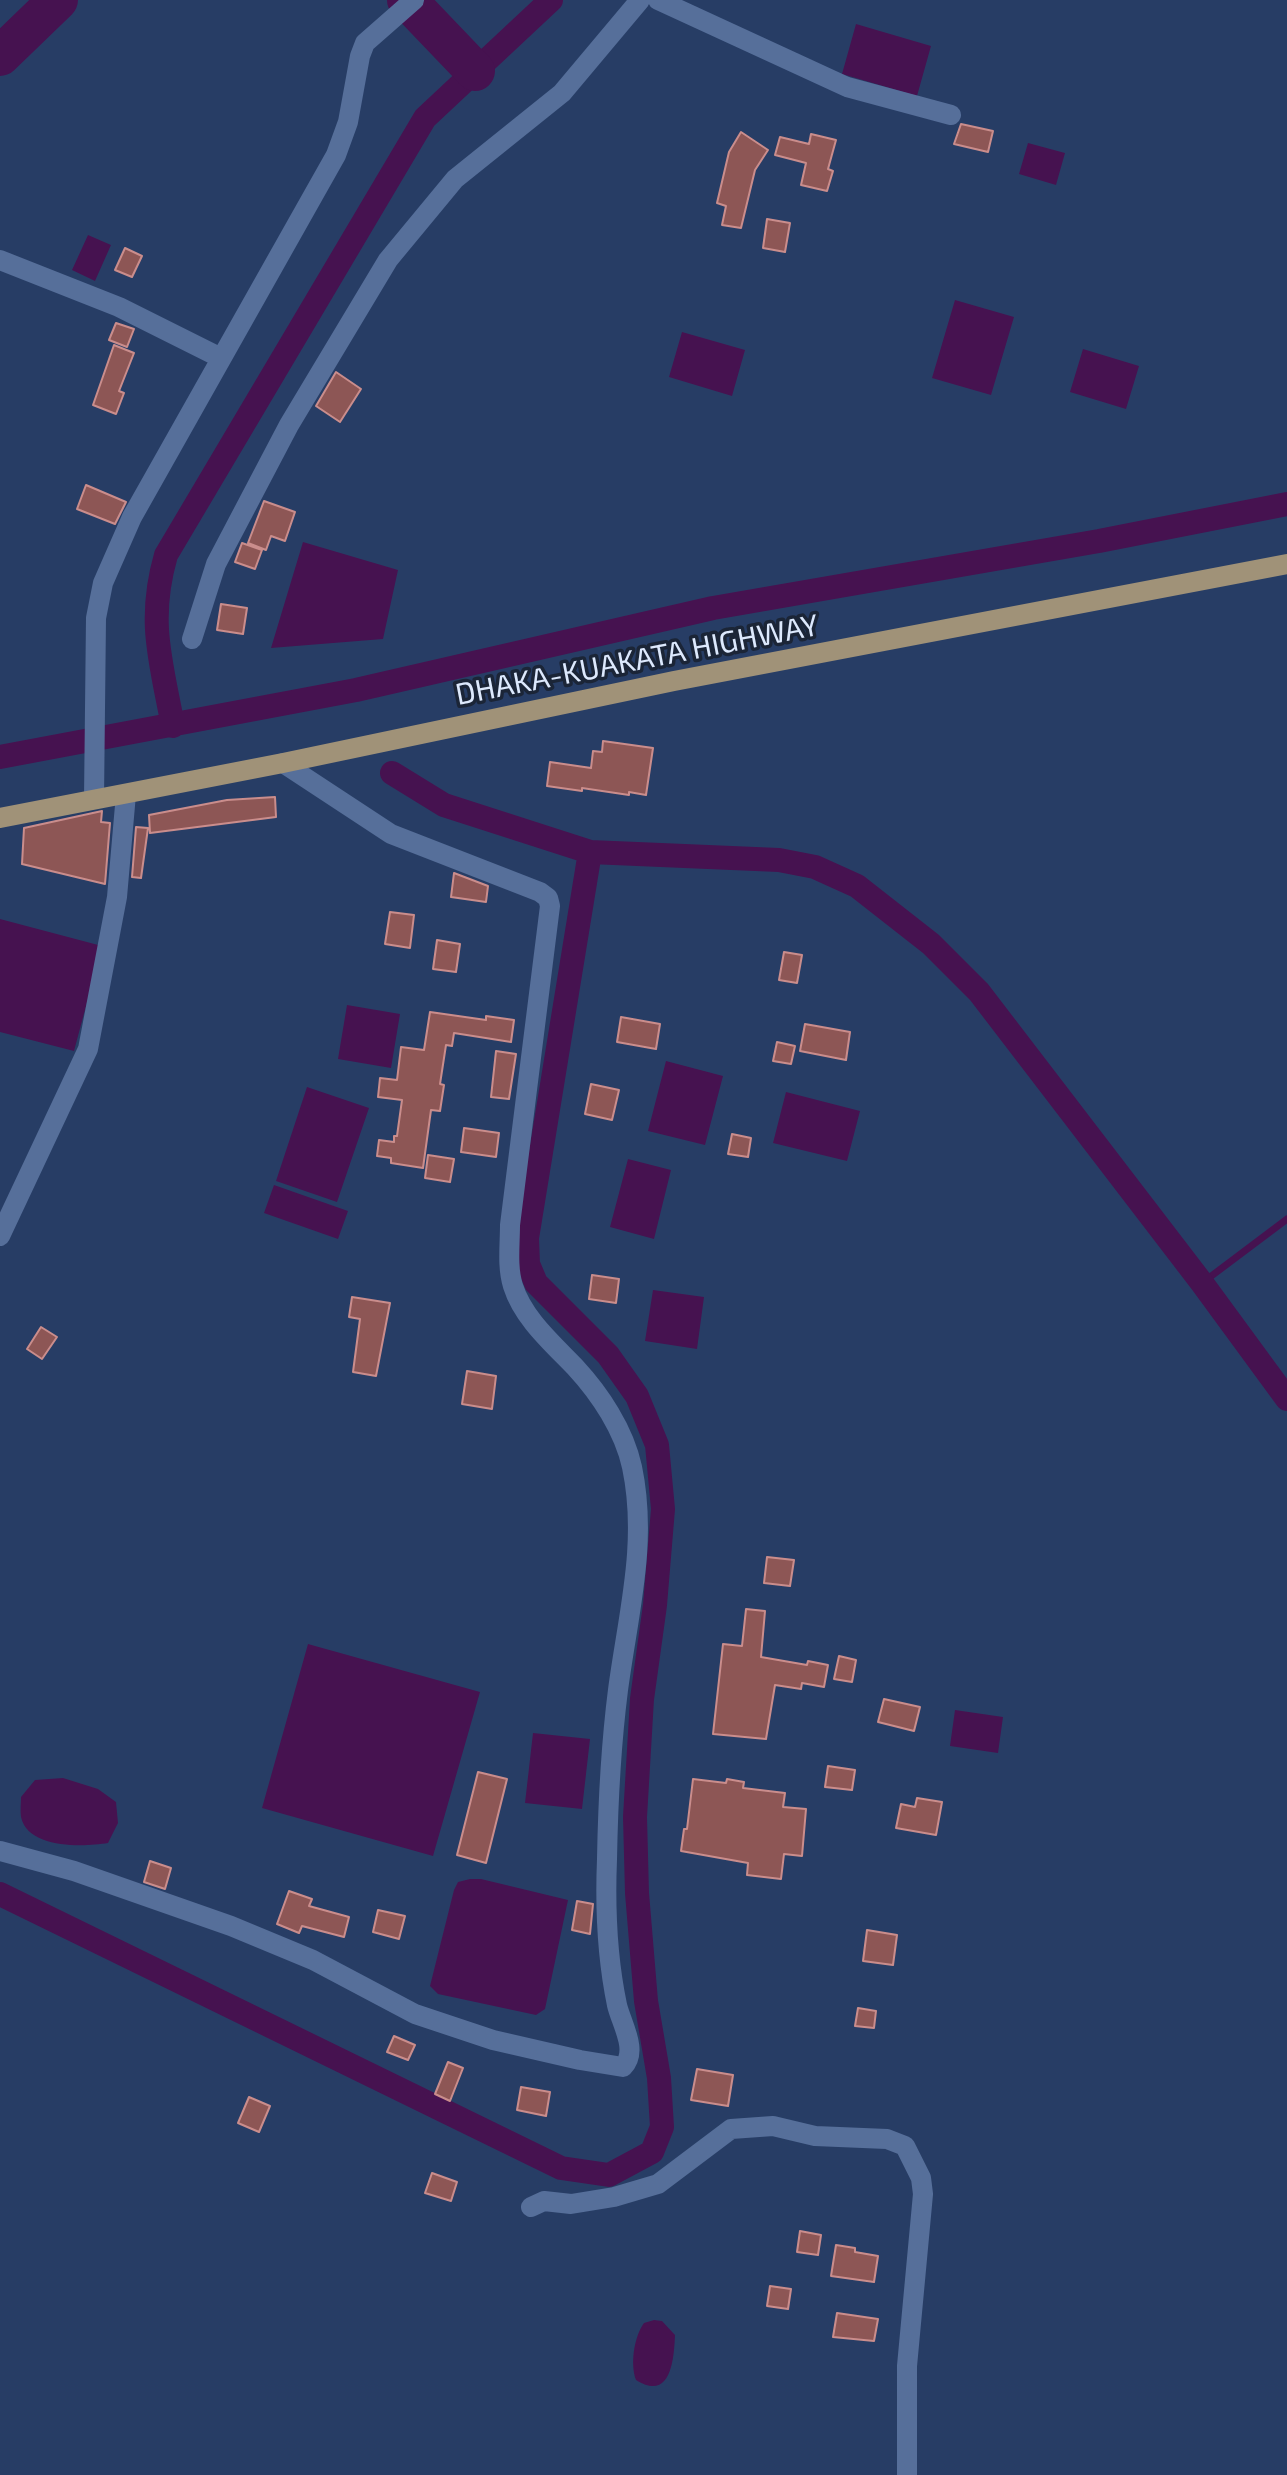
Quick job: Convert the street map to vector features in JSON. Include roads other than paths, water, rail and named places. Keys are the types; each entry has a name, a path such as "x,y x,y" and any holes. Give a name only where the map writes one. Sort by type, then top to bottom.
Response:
{"main road":[{"name":"DHAKA-KUAKATA HIGHWAY","path":"0,818 283,763 674,681 1287,564"}],"street":[{"path":"94,799 96,618 103,583 132,517 336,155 348,122 365,43 414,0"},
{"path":"192,639 216,564 289,425 388,260 455,179 562,93 640,0"},
{"path":"658,0 847,87 951,115"},
{"path":"0,260 119,307 221,358"},
{"path":"0,1851 74,1871 231,1926 313,1960 415,2014 493,2040 580,2060 615,2067 623,2067 629,2062 630,2049 617,2004 605,1912 618,1692 640,1545 631,1465 604,1404 536,1326 513,1286 510,1269 510,1225 550,906 548,898 540,892 391,834 283,763"},
{"path":"0,1236 88,1049 117,897 126,794"},
{"path":"531,2207 544,2201 571,2204 614,2197 658,2184 731,2129 773,2126 815,2136 887,2139 905,2146 921,2178 923,2194 907,2366 907,2475"}],"waterway":[{"path":"0,56 58,0"},
{"path":"407,0 475,71"},
{"path":"173,726 157,621 157,600 166,555 425,118 551,0"},
{"path":"0,757 356,690 713,608 1099,541 1287,504"},
{"path":"392,773 444,805 590,852 779,860 815,867 857,886 931,944 979,992 1287,1399"},
{"path":"0,1894 561,2168 609,2175 652,2152 662,2127 659,2078 646,2001 637,1893 635,1817 642,1699 655,1605 663,1509 657,1445 637,1396 608,1355 536,1283 528,1264 527,1238 590,852"},
{"path":"1202,1283 1287,1219"}]}
